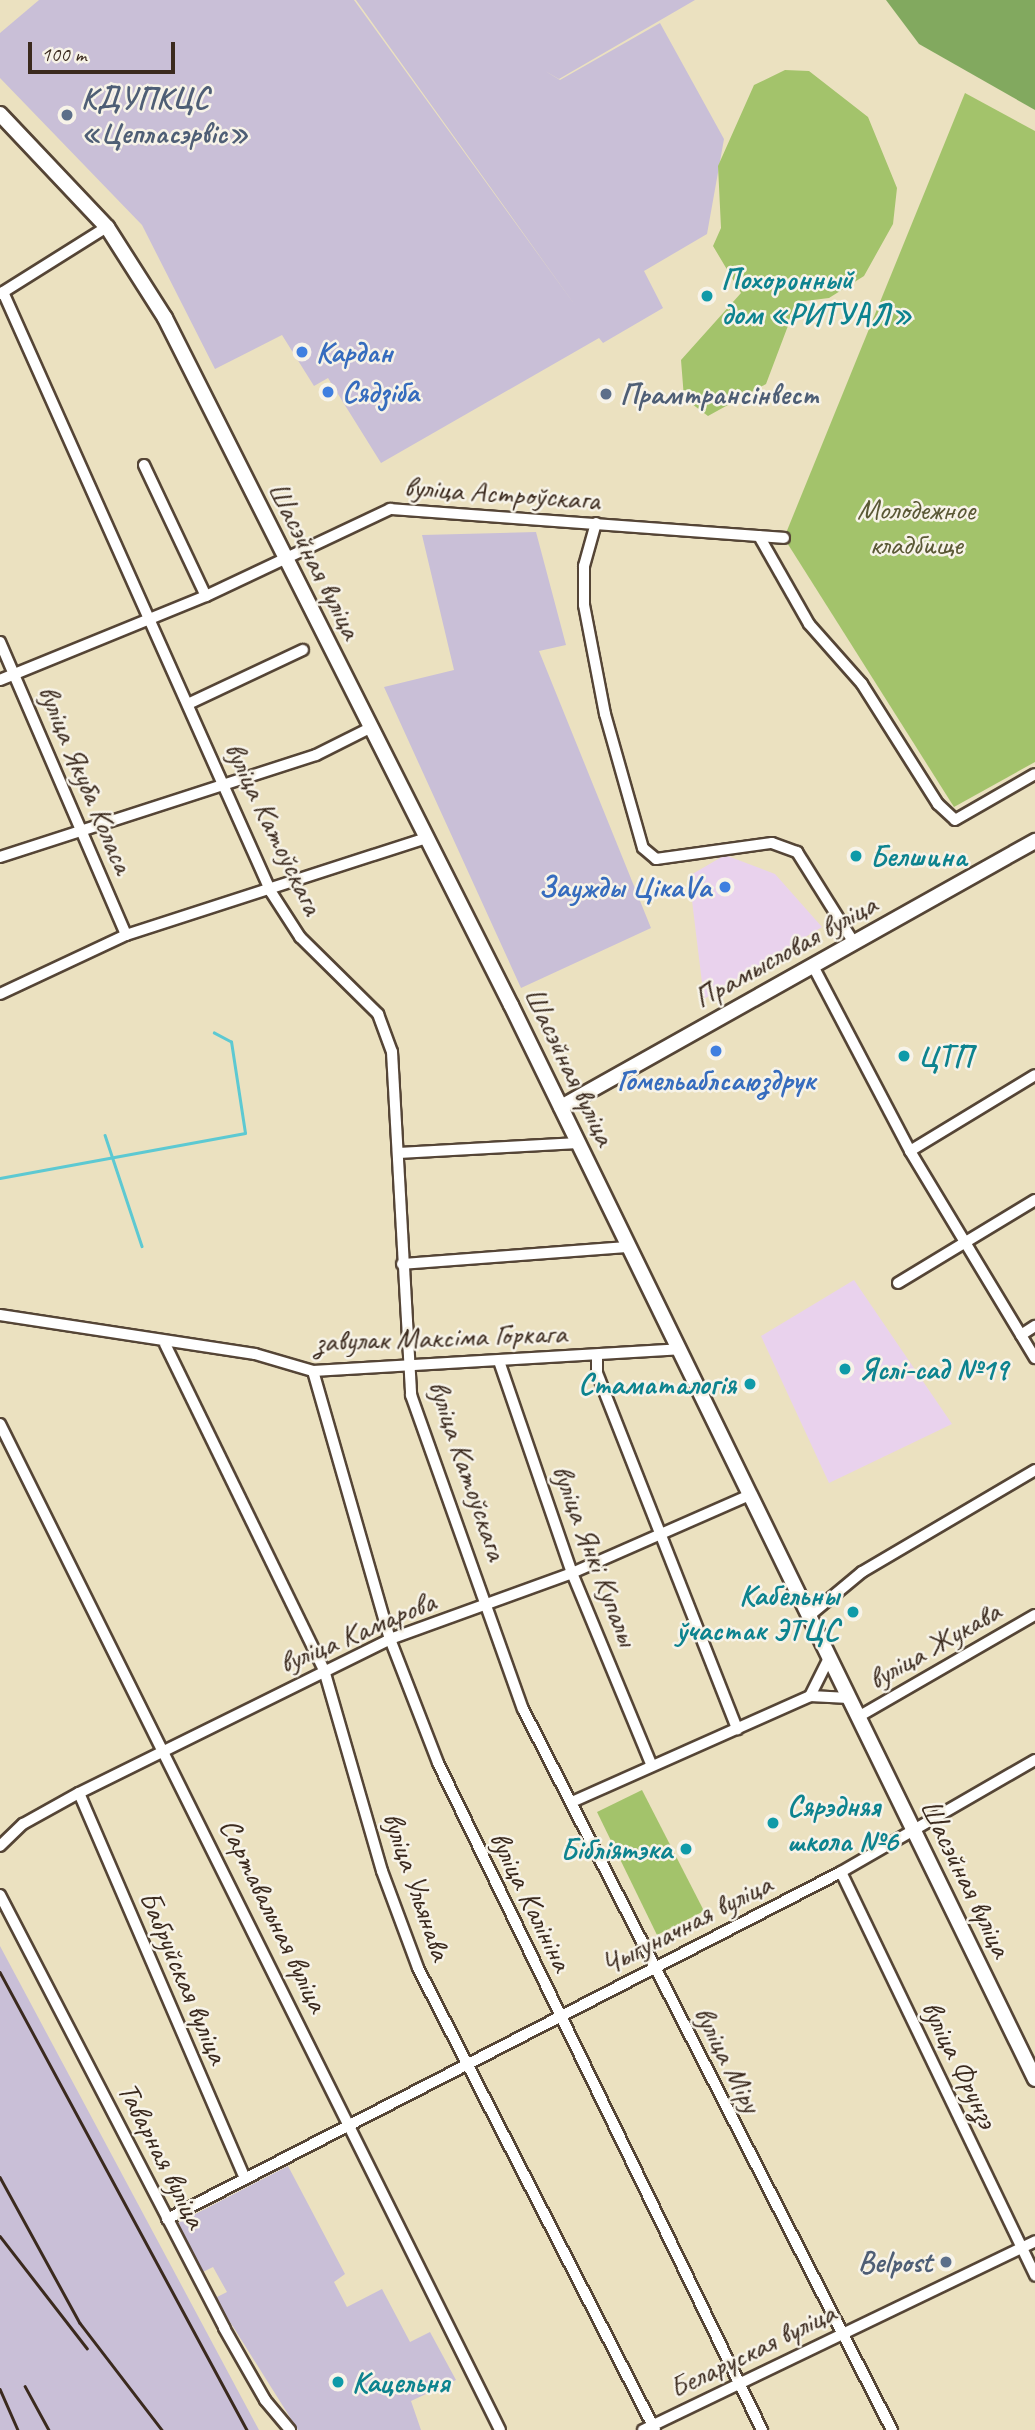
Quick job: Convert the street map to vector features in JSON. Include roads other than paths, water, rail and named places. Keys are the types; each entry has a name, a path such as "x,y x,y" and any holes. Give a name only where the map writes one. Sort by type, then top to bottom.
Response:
{"main road":[{"name":"Шасэйная вуліца","path":"0,114 107,227 166,318 579,1143 1035,2079"},
{"name":"Прамысловая вуліца","path":"561,1107 1035,841"}],"street":[{"path":"1,293 107,227"},
{"name":"вуліца Катоўскага","path":"1,293 151,620 271,892 300,937 378,1014 392,1052 411,1395 490,1605 523,1709"},
{"path":"144,465 206,596"},
{"name":"вуліца Астроўскага","path":"0,680 206,596 390,509 784,538"},
{"path":"596,523 584,566 584,605 605,714 643,848 656,859 772,843 797,852 854,943"},
{"path":"759,536 808,624 862,684 938,804 955,820 1035,774"},
{"name":"вуліца Якуба Коласа","path":"0,642 127,935"},
{"path":"188,704 303,650"},
{"path":"0,857 225,786 370,728"},
{"path":"0,995 127,935 271,892 426,838"},
{"path":"813,966 910,1151 968,1239 1035,1358"},
{"path":"910,1151 1035,1075"},
{"path":"399,1153 579,1143"},
{"path":"898,1283 1035,1200"},
{"path":"402,1264 628,1247"},
{"name":"завулак Максіма Горкага","path":"0,1315 165,1345 256,1354 313,1371 678,1349"},
{"path":"1021,1335 1035,1326"},
{"name":"вуліца Ульянава","path":"165,1345 324,1671 382,1871 418,1968 650,2428"},
{"path":"597,1355 597,1373 737,1729"},
{"name":"вуліца Янкі Купалы","path":"499,1360 572,1573 651,1764"},
{"name":"вуліца Калініна","path":"313,1371 390,1639 438,1763 762,2430"},
{"name":"Сартавальная вуліца","path":"0,1424 166,1749 500,2430"},
{"path":"809,1616 862,1572 1035,1470"},
{"name":"вуліца Камарова","path":"0,1846 23,1824 79,1793 390,1639 490,1605 572,1573 750,1495"},
{"name":"вуліца Жукава","path":"858,1717 1035,1615"},
{"path":"810,1696 829,1658"},
{"path":"572,1802 651,1764 810,1696 849,1698"},
{"name":"вуліца Міру","path":"523,1709 891,2430"},
{"name":"Чыгуначная вуліца","path":"167,2219 841,1872 1035,1759"},
{"name":"Бабруйская вуліца","path":"79,1793 245,2179"},
{"name":"вуліца Фрунзэ","path":"841,1872 1035,2276"},
{"name":"Таварная вуліца","path":"0,1895 167,2219 265,2400 290,2430"},
{"name":"Беларуская вуліца","path":"650,2428 1035,2241"}],"waterway":[{"path":"0,1178 245,1133 231,1042 214,1033"},
{"path":"105,1135 142,1246"}],"railway":[{"path":"0,1972 247,2430"},
{"path":"0,2177 80,2323 162,2430"},
{"path":"0,2236 87,2348"},
{"path":"25,2386 49,2430"},
{"path":"0,2389 18,2430"}],"place":[{"name":"КДУПКЦС «Цепласэрвіс»","path":"67,115"},
{"name":"Похоронный дом «РИТУАЛ»","path":"707,296"},
{"name":"Кардан","path":"302,352"},
{"name":"Сядзіба","path":"328,392"},
{"name":"Прамтрансінвест","path":"606,394"},
{"name":"Белшина","path":"856,856"},
{"name":"Заужды ЦікаVа","path":"725,887"},
{"name":"Гомельаблсаюздрук","path":"716,1051"},
{"name":"ЦТП","path":"904,1056"},
{"name":"Яслі-сад №19","path":"845,1369"},
{"name":"Стаматалогія","path":"750,1384"},
{"name":"Кабельны ўчастак ЭТЦС","path":"853,1612"},
{"name":"Сярэдняя школа №6","path":"773,1823"},
{"name":"Бібліятэка","path":"686,1849"},
{"name":"Belpost","path":"946,2262"},
{"name":"Кацельня","path":"338,2382"}],"park label":[{"name":"Молодежное кладбище","path":"916,526"}]}
